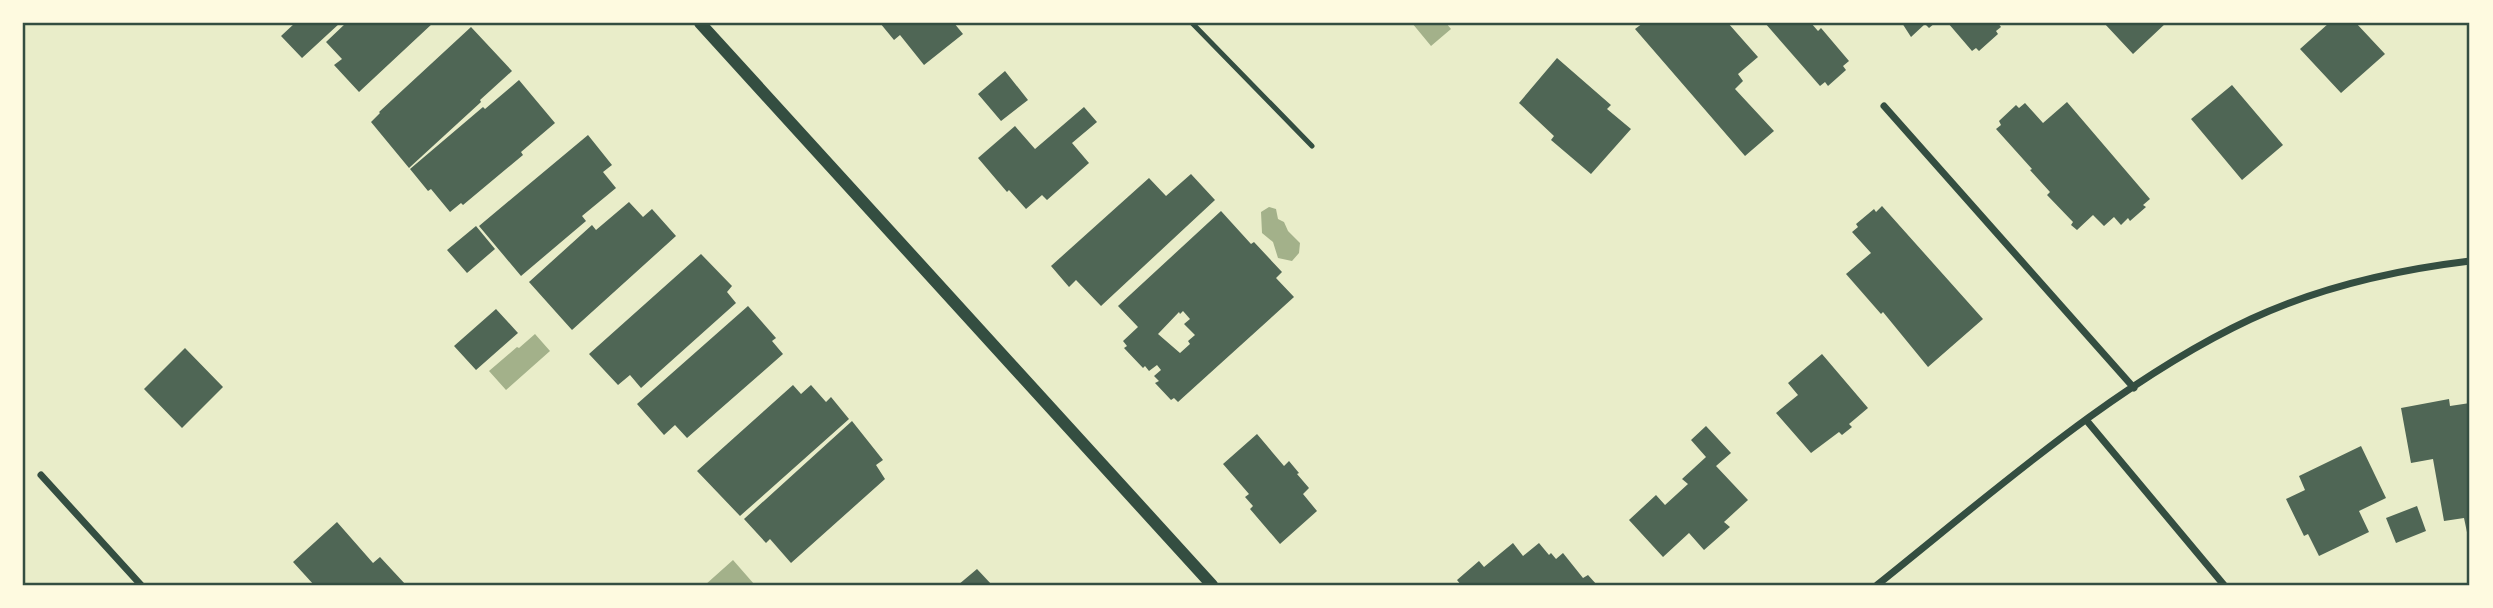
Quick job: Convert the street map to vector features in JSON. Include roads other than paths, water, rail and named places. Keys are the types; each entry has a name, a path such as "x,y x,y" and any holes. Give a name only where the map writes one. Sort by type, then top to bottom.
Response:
{"street":[{"path":"700,23 1212,585"},
{"path":"1884,106 2134,388"},
{"path":"1877,585 2087,421 2134,388 2220,335 2328,289 2470,261"},
{"path":"2087,421 2224,585"},
{"path":"41,475 141,585"}],"lane":[{"path":"1192,23 1312,146"}]}
